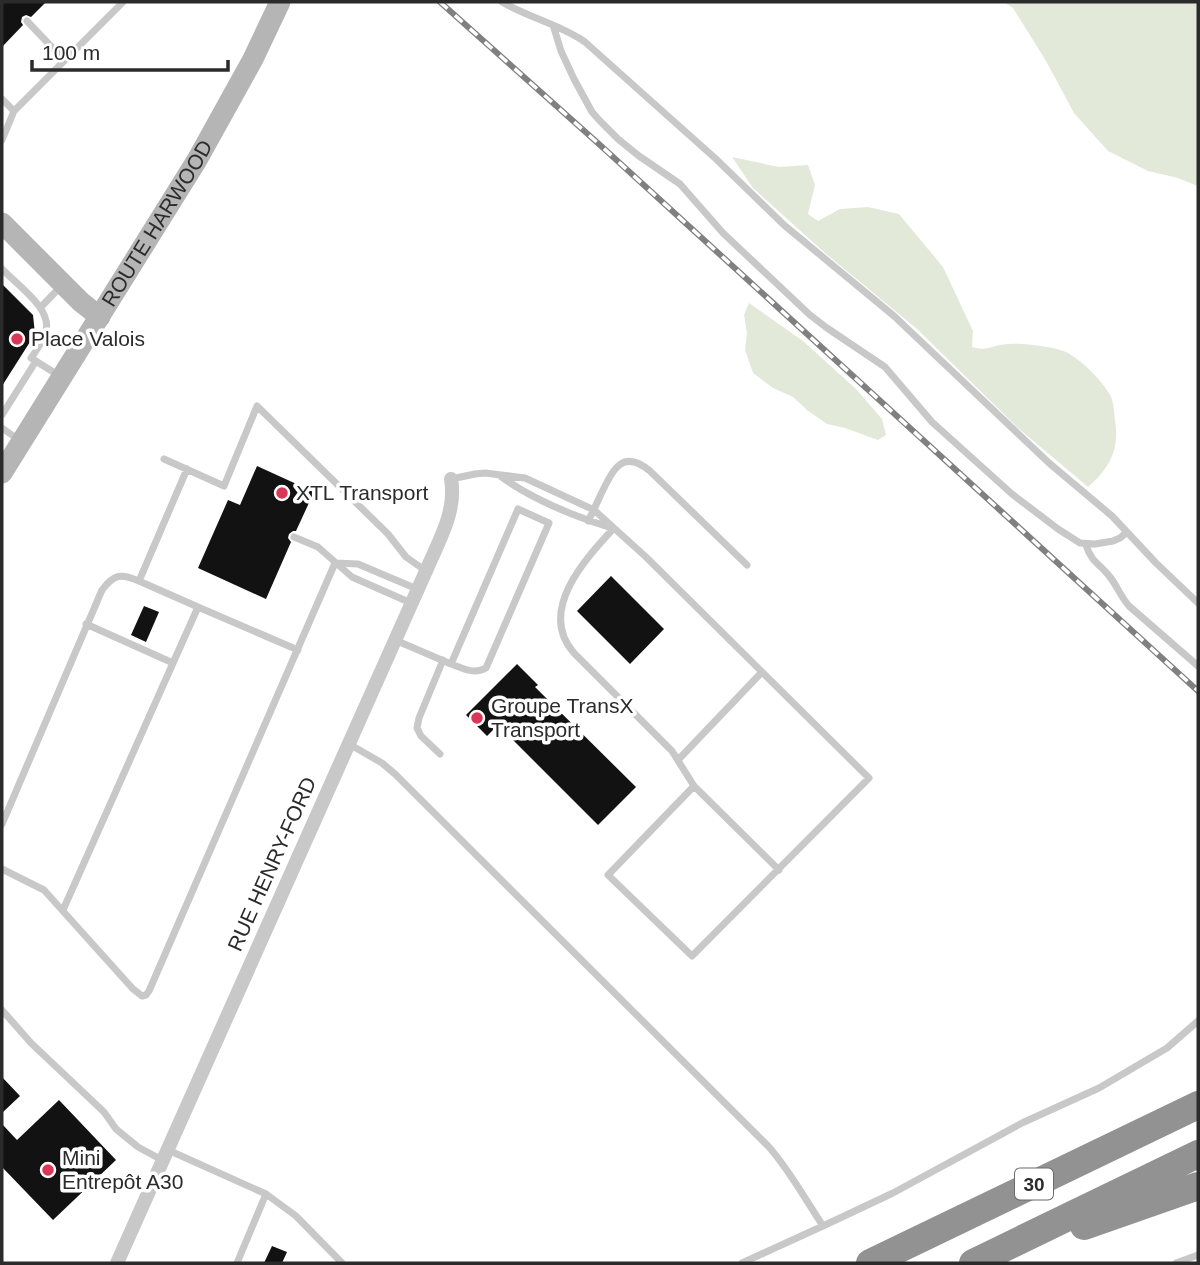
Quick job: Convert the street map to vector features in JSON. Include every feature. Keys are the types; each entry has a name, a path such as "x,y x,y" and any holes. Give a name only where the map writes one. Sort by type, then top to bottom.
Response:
{"highway":[{"name":"30","path":"870,1263 1198,1105"},
{"name":"30","path":"972,1263 1198,1154"},
{"path":"979,1263 1198,1186"}],"main road":[{"name":"ROUTE HARWOOD","path":"3,468 22,442 197,160 264,39 280,2"},
{"path":"2,223 100,317"}],"street":[{"name":"RUE HENRY-FORD","path":"117,1263 426,572 452,504 451,480"}],"lane":[{"path":"108,2 116,9"},
{"path":"2,140 14,111 123,2"},
{"path":"502,2 533,18 566,30 584,41 716,159 777,218 894,316 1049,463 1112,516 1198,603"},
{"path":"27,22 64,60"},
{"path":"553,25 561,51 586,101 618,139 680,184 715,225 810,315 886,367 932,422 1012,494 1058,530 1086,545 1113,541 1127,532"},
{"path":"2,99 14,111"},
{"path":"2,270 44,312 46,334 31,358 61,378"},
{"path":"41,307 63,284"},
{"path":"2,415 36,361"},
{"path":"164,459 224,486 257,406 388,534 406,557 426,572"},
{"path":"2,428 22,442"},
{"path":"589,521 616,466 627,462 638,463 650,471 747,565"},
{"path":"139,581 187,469"},
{"path":"451,480 475,474 525,478 594,510 646,557 869,778 692,956 608,875 694,786"},
{"path":"499,475 521,491 589,521 614,528"},
{"path":"395,640 447,662 465,669 482,671 489,664 549,523 518,509 447,662 419,718 417,728 421,736 440,754"},
{"path":"614,528 584,562 571,583 561,615 562,634 574,653 672,751 694,786 779,870"},
{"path":"294,537 318,547 352,577 415,596"},
{"path":"1086,545 1092,560 1109,575 1123,599 1198,666"},
{"path":"335,563 358,564 415,596"},
{"path":"2,869 44,890 133,989 142,996 146,995 335,563"},
{"path":"2,824 86,624 102,590 114,577 122,575 139,581 298,650"},
{"path":"63,910 198,607"},
{"path":"86,624 173,663"},
{"path":"678,760 762,672"},
{"path":"349,744 382,763 395,774 769,1147 786,1168 823,1226"},
{"path":"4,1016 104,1112 116,1129 138,1147 266,1194 296,1216 342,1263"},
{"path":"742,1263 893,1193 1022,1123 1109,1082 1167,1048 1198,1021"},
{"path":"237,1263 266,1194"},
{"path":"1176,1263 1198,1255"}],"green space":[{"path":"1004,2 1198,2 1198,186 1148,171 1108,151 1074,113 1013,8"},
{"path":"732,157 779,167 808,165 815,185 808,214 818,221 840,209 868,207 899,214 943,267 973,331 972,347 982,349 1015,344 1048,347 1068,353 1085,366 1106,389 1114,408 1116,441 1111,458 1102,473 1088,487 1018,428 917,329 825,253 753,188"},
{"path":"749,303 803,341 856,389 882,419 886,435 878,440 827,424 793,397 773,388 753,373 745,350 747,333 744,315"}],"building":[{"path":"2,2 46,2 31,17 22,17 23,25 2,47"},
{"name":"Place Valois","path":"2,284 33,315 35,334 2,386"},
{"path":"257,466 314,492 296,531 289,534 291,542 266,599 198,568 228,500 240,505"},
{"path":"611,576 664,629 630,664 577,611"},
{"path":"144,606 159,612 146,642 131,635"},
{"path":"517,664 538,685 535,687 636,787 598,825 498,725 487,736 466,715"},
{"path":"2,1077 20,1096 2,1113"},
{"path":"59,1100 116,1160 53,1220 2,1167 2,1124 17,1140"},
{"path":"272,1246 287,1252 282,1263 264,1263"}],"railway":[{"path":"440,2 1198,691"}],"place":[{"name":"Place Valois","path":"17,339"},
{"name":"XTL Transport","path":"282,493"},
{"name":"Groupe TransX Transport","path":"477,718"},
{"name":"Mini Entrepôt A30","path":"48,1170"}]}
